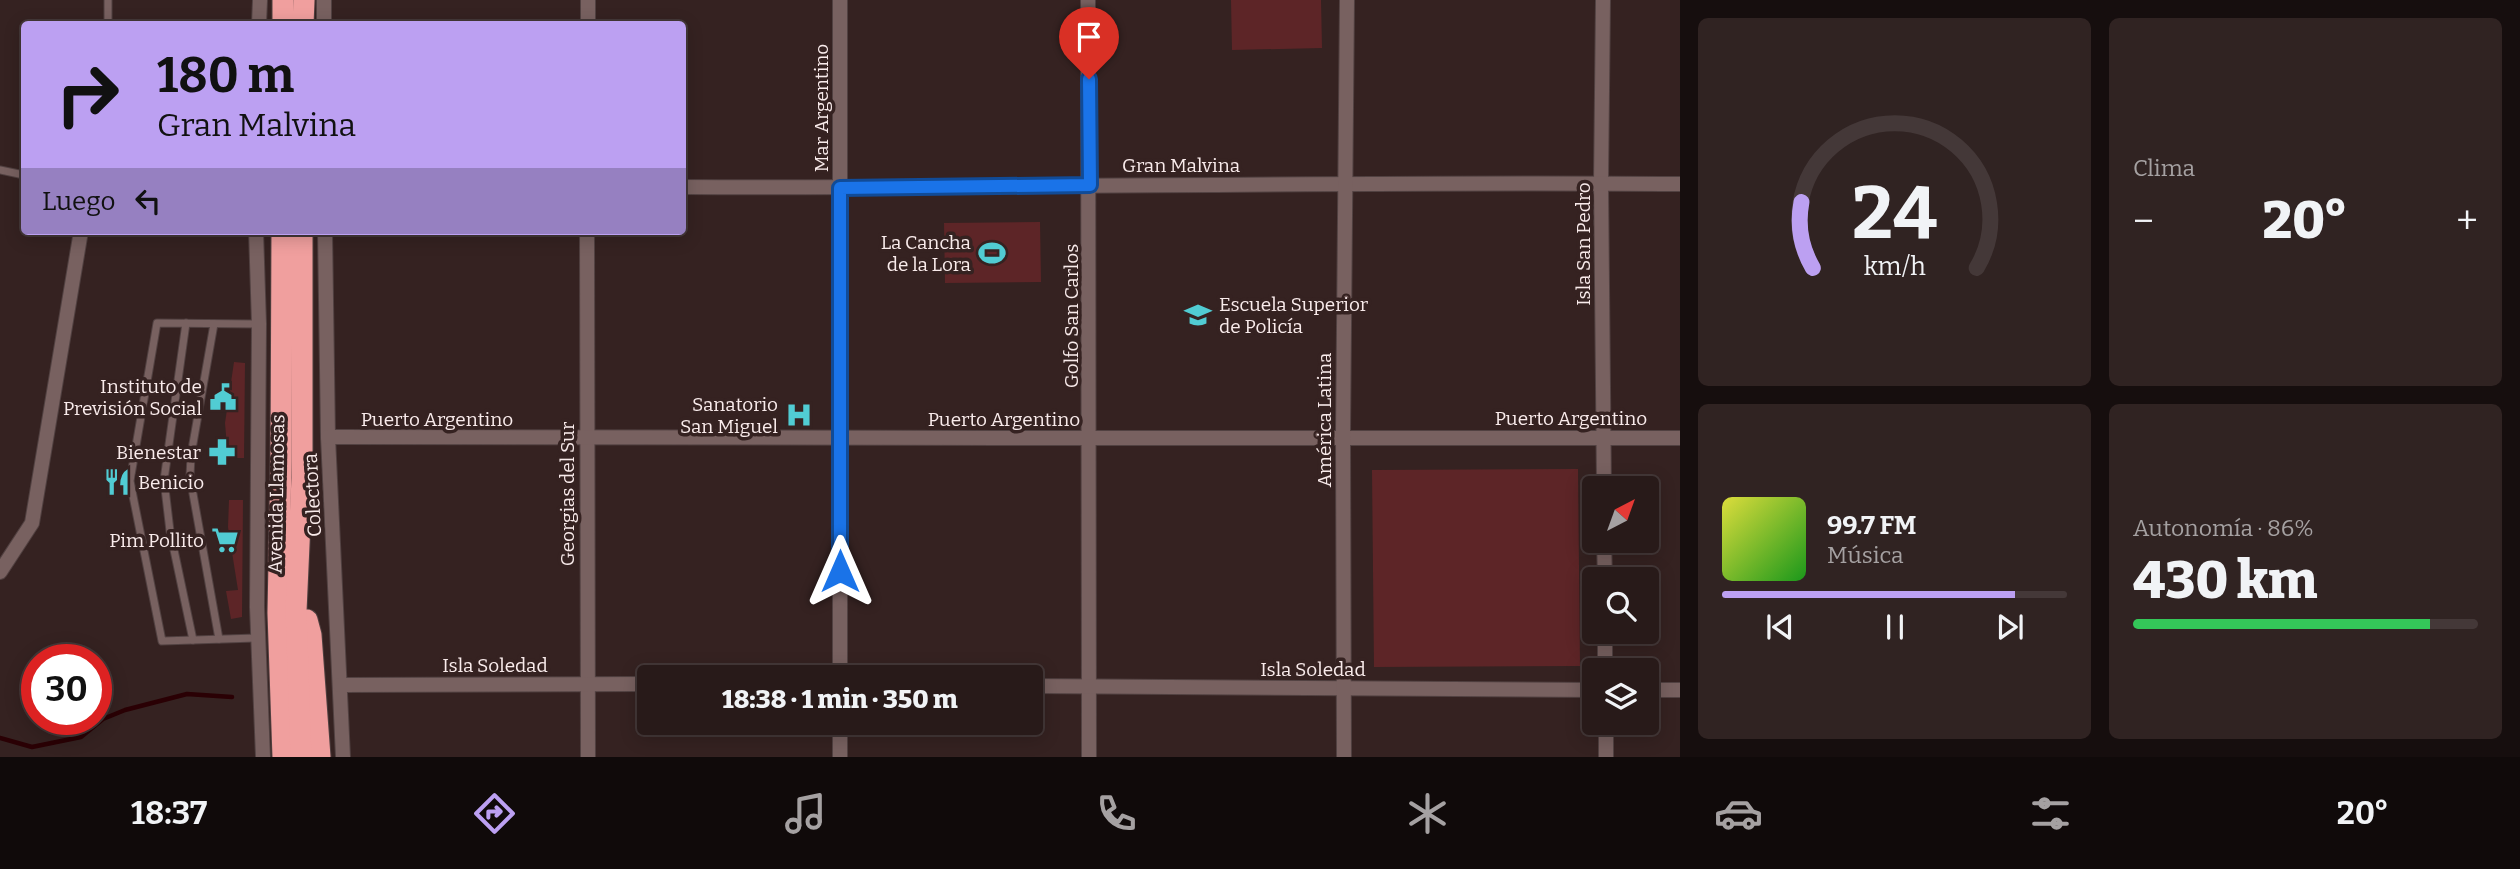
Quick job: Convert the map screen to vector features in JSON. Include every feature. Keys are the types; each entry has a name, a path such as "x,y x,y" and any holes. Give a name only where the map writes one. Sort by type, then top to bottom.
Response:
{"highway":[{"path":"283,0 283,21"},
{"path":"303,21 304,0"},
{"name":"Avenida Llamosas","path":"282,235 278,613 283,757"},
{"name":"Avenida Llamosas","path":"301,757 297,586 302,478 302,235"},
{"path":"297,586 311,635 320,757"},
{"path":"271,757 283,727"}],"street":[{"path":"259,21 260,0"},
{"path":"324,0 324,21"},
{"path":"588,0 588,21"},
{"name":"Mar Argentino","path":"840,0 840,665"},
{"name":"Golfo San Carlos","path":"1088,0 1089,757"},
{"name":"América Latina","path":"1344,757 1343,435 1347,0"},
{"name":"Isla San Pedro","path":"1603,0 1601,183 1604,476"},
{"name":"Gran Malvina","path":"686,187 1680,184"},
{"path":"0,572 32,523 79,235"},
{"path":"256,235 259,324 258,638 263,757"},
{"name":"Colectora","path":"325,235 328,438 343,757"},
{"name":"Georgias del Sur","path":"587,235 587,757"},
{"name":"Puerto Argentino","path":"328,438 839,439 1343,435 1680,438"},
{"name":"Isla Soledad","path":"340,685 637,684"},
{"name":"Isla Soledad","path":"1043,686 1582,690"},
{"path":"1659,690 1680,690"},
{"path":"840,735 840,757"},
{"path":"1606,735 1606,757"}],"lane":[{"path":"108,0 108,21"},
{"path":"0,170 21,174"},
{"path":"258,638 162,641 130,481 158,323 259,324"},
{"path":"186,323 164,480 170,531 193,640"},
{"path":"214,324 191,455 190,477 219,639"}],"shaded area":[{"path":"1231,0 1321,0 1322,48 1232,50"},
{"name":"La Cancha de la Lora","path":"1040,222 1041,282 945,283 944,223"},
{"path":"234,362 245,363 244,458 228,458 225,423"},
{"path":"1578,469 1580,666 1374,667 1372,470"},
{"path":"229,500 243,500 242,617 231,619 226,591 238,590 228,527"}],"waterway":[{"path":"0,738 32,747 81,737 103,719 125,710 187,694 232,697"}],"place":[{"name":"La Cancha de la Lora","path":"992,253"},
{"name":"Escuela Superior de Policía","path":"1198,315"},
{"name":"Instituto de Previsión Social","path":"223,397"},
{"name":"Sanatorio San Miguel","path":"799,415"},
{"name":"Bienestar","path":"222,452"},
{"name":"Benicio","path":"117,482"},
{"name":"Pim Pollito","path":"225,540"}],"route":[{"path":"840,571 840,188 1090,185 1089,79"}]}
